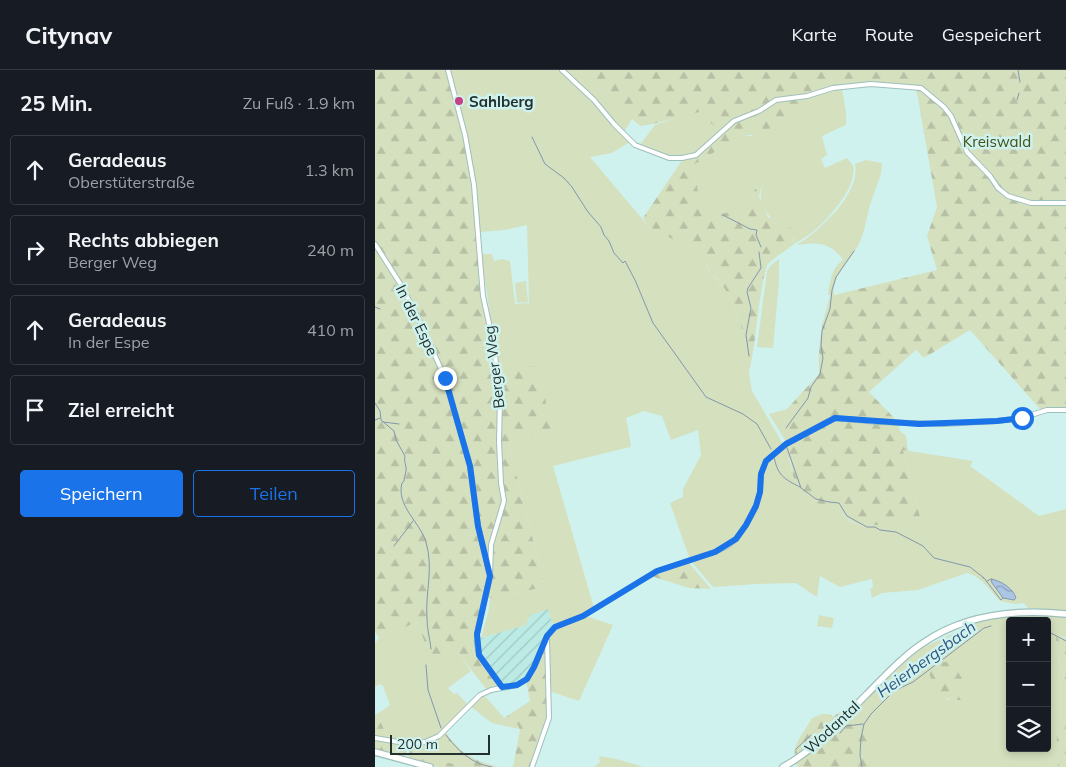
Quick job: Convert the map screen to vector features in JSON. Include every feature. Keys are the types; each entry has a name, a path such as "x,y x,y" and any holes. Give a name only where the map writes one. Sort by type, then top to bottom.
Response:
{"main road":[{"name":"Wodantal","path":"783,767 829,733 894,668 923,643 977,618 1040,611 1066,614"},
{"path":"375,752 430,767"}],"street":[{"name":"Berger Weg","path":"448,70 465,135 474,185 483,296 494,346 500,399 499,441 505,501 491,546 490,576 477,634 477,644 479,655 502,687"},
{"path":"561,70 594,100 635,145 669,158 683,158 696,155 734,121 759,111 776,100 807,96 833,88 871,84 921,88 944,106 951,116 967,152 990,176 998,188 1008,196 1031,203 1066,203"},
{"name":"In der Espe","path":"375,244 401,285 445,378 470,466 478,526 490,576"},
{"path":"375,738 410,744 432,739 443,732 480,695 502,687 517,685 527,679 547,636 555,627 583,616 657,571 715,552 727,546 736,539 756,506 760,492 761,474 766,461 786,444 835,418 879,422 943,424 997,421 1022,418 1047,410 1066,410"},
{"path":"532,767 549,718 547,636"}],"shaded area":[{"path":"548,608 554,627 534,667 527,678 517,684 502,686 480,654 481,638 526,625 530,615"}],"green space":[{"path":"375,70 447,70 464,135 475,199 495,368 539,366 551,429 508,442 545,587 485,599 476,634 478,655 501,686 487,690 458,653 425,658 424,640 416,622 380,639 375,632"},
{"path":"450,70 560,70 593,100 630,142 612,153 590,157 649,227 685,245 694,243 704,263 727,292 737,312 747,346 754,346 749,373 752,391 783,444 764,463 755,505 743,529 731,541 720,548 692,558 689,557 670,503 683,497 683,489 701,455 698,430 671,440 662,416 644,411 626,418 630,447 553,466 594,608 554,627 548,609 530,615 526,625 481,638 490,598 545,587 508,442 551,429 498,368 481,254 492,254 494,261 502,259 510,261 515,304 529,303 527,225 504,230 480,232"},
{"path":"563,70 579,70 603,92 633,115 624,132"},
{"name":"Kreiswald","path":"579,70 1066,70 1066,409 1040,409 970,330 924,358 916,350 869,392 897,421 835,417 786,442 782,435 787,409 819,374 821,335 830,296 937,270 927,236 937,207 916,87 856,86 776,99 759,111 732,120 719,131 700,112 640,126 632,119 632,115"},
{"path":"842,88 846,125 822,136 827,155 821,159 825,168 847,158 853,166 853,174 846,194 832,213 817,228 793,245 794,238 775,222 765,210 762,203 762,187 758,183 745,203 730,212 712,214 703,207 693,165 742,136 751,136 771,127 826,90"},
{"path":"823,92 785,120 753,135 742,136 693,165 700,199 707,211 718,214 736,209 747,201 758,183 762,184 759,196 768,217 786,223 793,231 793,245 768,264 761,290 754,346 747,347 731,299 700,257 694,244 685,245 658,232 649,227 643,218 683,159 696,156 733,122 776,101"},
{"path":"701,112 719,131 696,153 682,158 675,158 639,146 655,125 687,114"},
{"path":"866,160 882,163 880,176 859,244 838,275 834,295 830,296 828,294 832,275 836,266 843,260 833,250 823,245 797,245 816,231 837,211 852,187 855,176 855,164"},
{"path":"779,259 779,282 773,348 757,347 767,271"},
{"path":"526,281 528,302 517,303 515,283"},
{"path":"787,409 782,435 769,414"},
{"path":"835,421 898,425 900,431 906,436 908,451 903,450 920,517 887,524 865,526 853,523 836,508 816,503 799,488 793,476 790,459 786,456 786,446"},
{"path":"786,446 793,476 816,503 836,508 852,523 865,526 887,524 920,517 903,450 973,461 970,466 1039,516 1066,509 1066,611 1028,608 1024,603 1015,604 1000,601 1000,595 966,569 967,573 918,590 882,593 872,598 870,589 873,587 872,579 840,587 820,576 817,597 796,583 712,586 691,561 711,555 729,546 740,537 761,493 765,465 770,458"},
{"path":"689,563 711,589 689,588 651,576 657,572"},
{"path":"974,567 1000,595 1000,601 977,577 967,573 966,569"},
{"path":"1039,614 1066,617 1066,637 1056,637 1058,661 1061,665 1064,680 1066,680 1066,721 1056,723 1058,767 869,767 869,748 841,725 894,671 922,648 977,622 998,617","holes":["952,662 969,690 949,700 946,698"]},
{"path":"819,615 834,618 832,628 817,626"},
{"path":"586,616 613,625 579,701 549,691 548,637 556,629"},
{"path":"416,622 424,640 458,653 471,671 448,688 454,694 457,693 469,706 442,731 426,740 389,740 377,714 390,705 383,686 380,684 375,687 375,643 379,638"},
{"path":"1056,637 1066,638 1066,680 1064,680 1061,665 1058,661"},
{"path":"546,639 548,718 532,767 513,767 520,730 518,725 504,718 530,701 526,681"},
{"path":"938,662 952,662 969,690 963,700 955,700 943,696 936,689 928,670"},
{"path":"484,695 504,718 519,725 519,729 492,723 471,707"},
{"path":"843,710 847,711 839,721 842,726 866,720 869,729 869,767 798,767 795,760 795,747 812,718 822,714 830,714 833,717"},
{"path":"375,714 377,714 389,740 375,736"},
{"path":"1066,721 1066,767 1058,767 1056,723"},
{"path":"446,732 449,740 462,757 476,767 462,767 410,750 412,746 430,741"},
{"path":"375,739 407,746 405,758 375,749"},
{"path":"450,739 464,753 479,761 498,767 476,767 462,757 448,740"},
{"path":"410,750 462,767 439,767 408,759"},
{"path":"599,756 644,767 594,767 600,762"}],"water":[{"path":"991,579 999,581 1006,586 1016,598 1014,600 1003,598"}],"waterway":[{"path":"1018,70 1020,82"},
{"path":"1017,100 1019,93"},
{"path":"532,137 545,164 564,178 572,187 588,212 601,227 614,253 623,263 625,261 653,323 706,397 743,414 757,424 771,449"},
{"path":"723,215 750,229 757,230 756,235 761,247"},
{"path":"786,428 808,398 811,387 820,374 823,358 821,346 822,331 830,309 832,290 836,277 854,251"},
{"path":"749,356 746,335 751,308 747,292 761,268 759,252"},
{"path":"375,307 380,309"},
{"name":"Heierbergsbach","path":"375,403 380,411 381,420 394,431 396,440 405,456 406,471 402,483 402,499 426,542 429,562 427,623 431,649"},
{"name":"Heierbergsbach","path":"375,420 380,418"},
{"path":"383,422 399,424"},
{"path":"786,445 801,488 816,499 839,503 847,516 867,527 896,532 923,546 934,558 970,567 984,578 1001,600 1003,598"},
{"path":"774,456 777,468 782,476 800,487"},
{"name":"Heierbergsbach","path":"394,546 413,521"},
{"path":"987,581 991,579"},
{"name":"Heierbergsbach","path":"862,767 860,755 861,738 864,724 871,714 894,691 913,682 984,628 991,626"},
{"name":"Heierbergsbach","path":"1051,633 1066,641"},
{"name":"Heierbergsbach","path":"426,665 428,690 441,728"},
{"path":"840,733 846,726 863,724"},
{"name":"Heierbergsbach","path":"446,735 466,756 478,763 492,767"},
{"path":"796,749 811,735"}],"place":[{"name":"Sahlberg","path":"459,101"}],"route":[{"path":"445,378 470,466 475,491 478,526 490,576 477,634 479,655 502,687 517,685 527,679 547,636 555,627 583,616 657,571 715,552 736,539 756,506 760,492 761,474 766,461 786,444 835,418 879,422 943,424 1022,418"}]}
